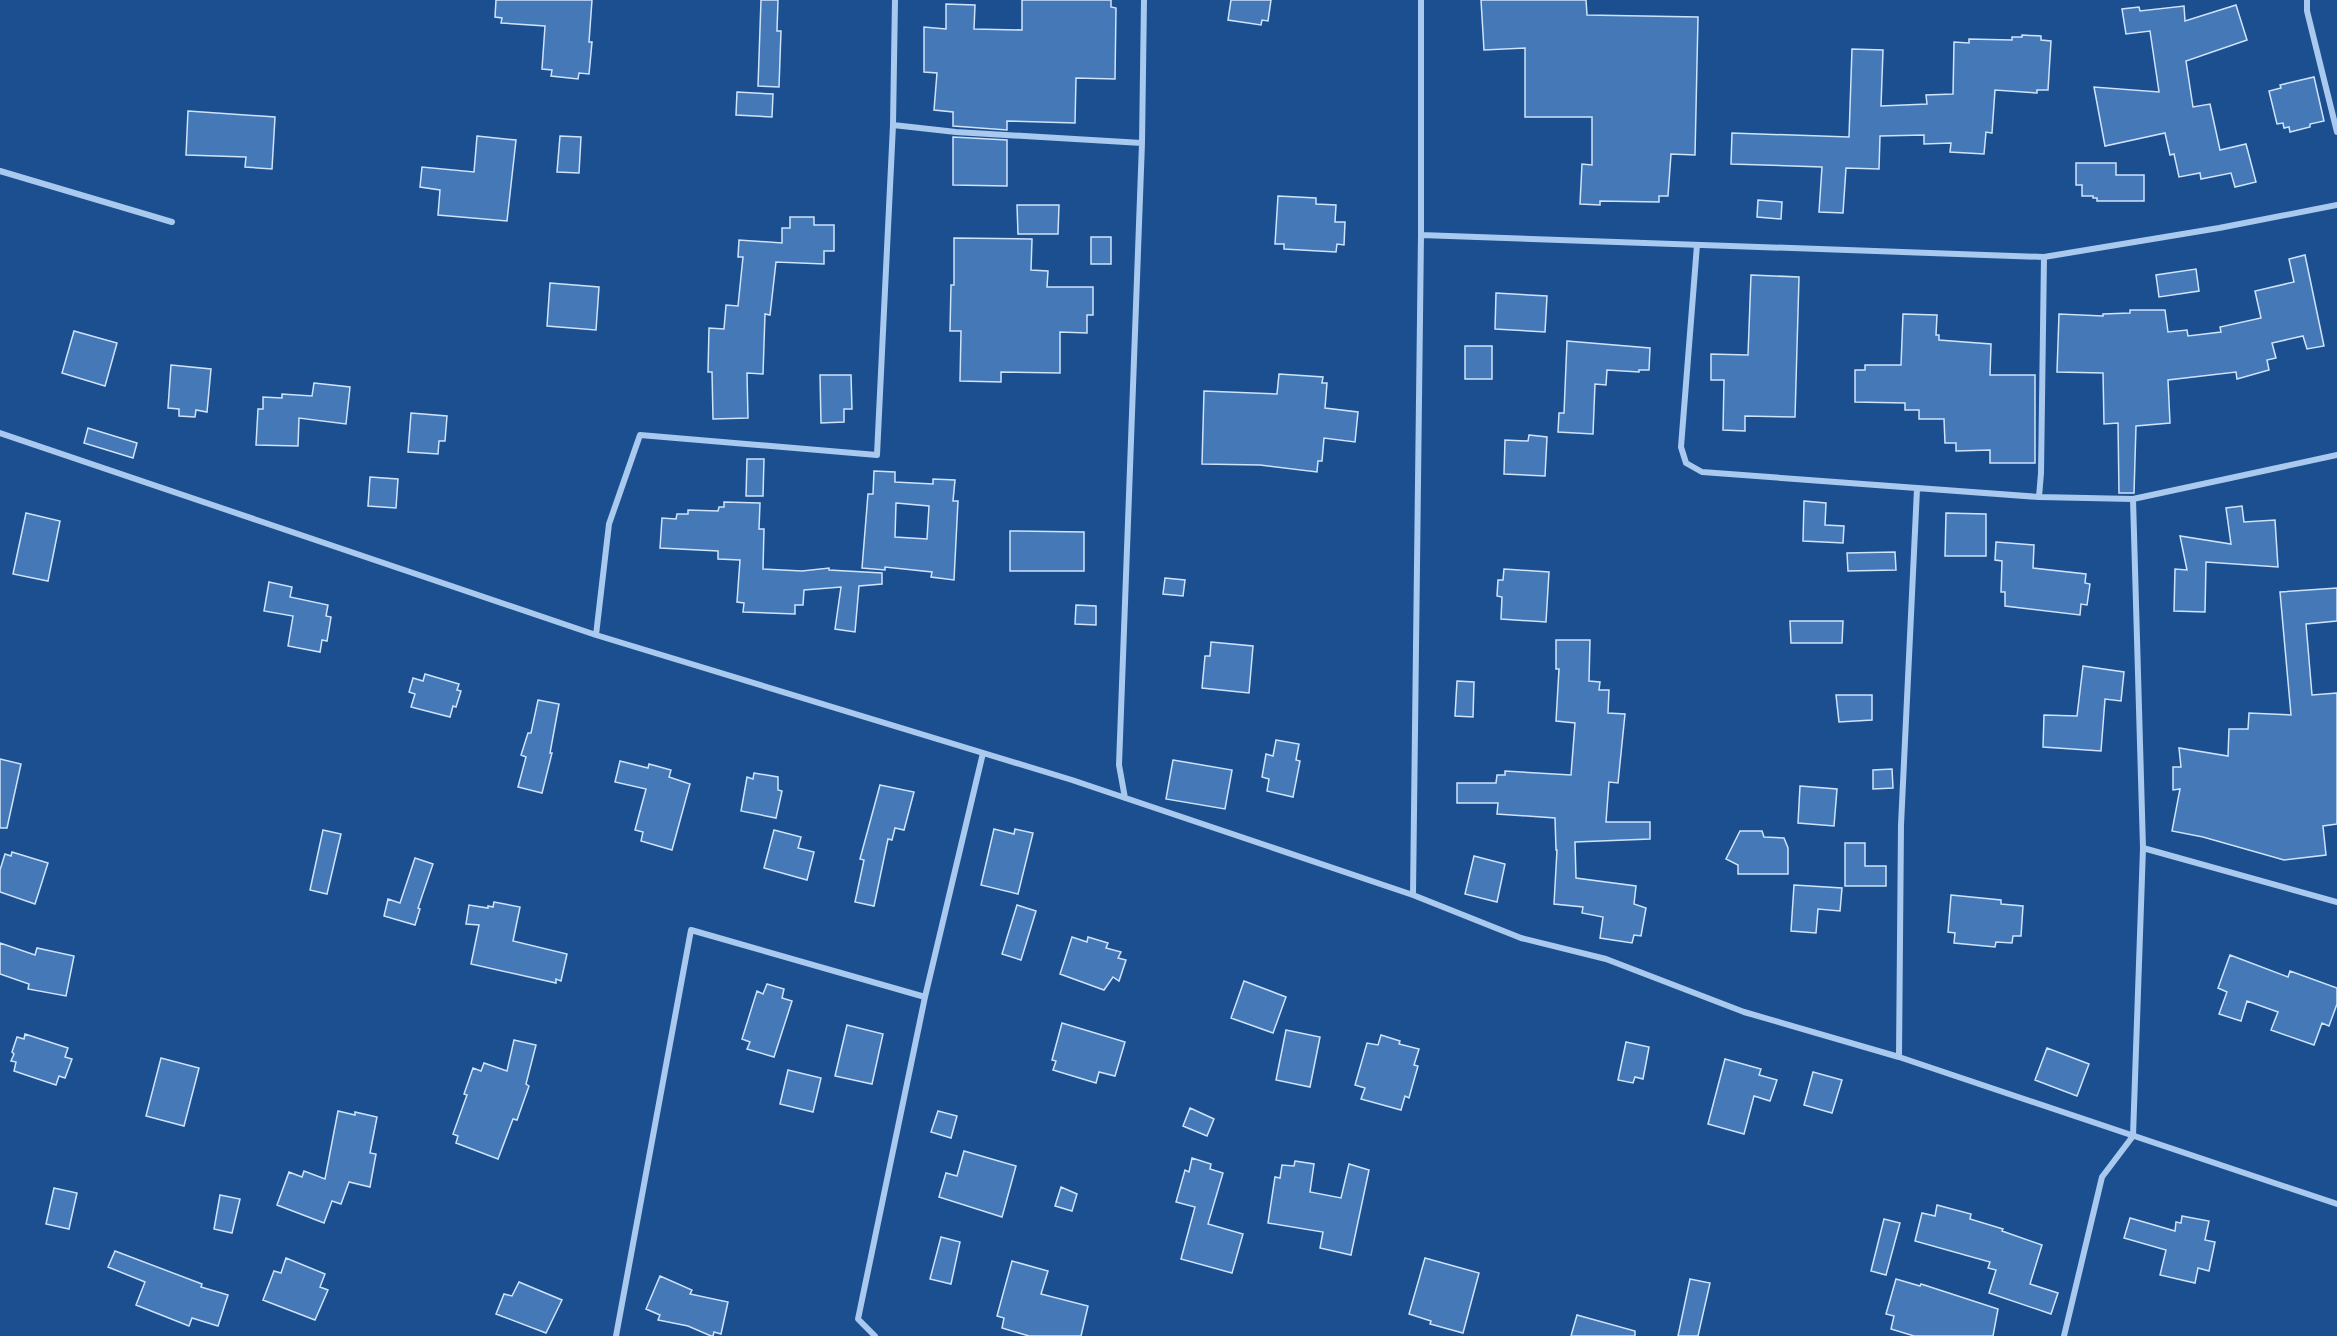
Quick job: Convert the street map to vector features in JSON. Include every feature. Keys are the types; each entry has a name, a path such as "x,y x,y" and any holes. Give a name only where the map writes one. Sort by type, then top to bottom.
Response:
{"street":[{"path":"596,635 609,524 640,435 877,455 893,125 895,0"},
{"path":"1125,798 1119,765 1142,143 1144,0"},
{"path":"1413,895 1421,235 1421,0"},
{"path":"2307,0 2307,11 2337,132"},
{"path":"893,125 986,134 1142,143"},
{"path":"0,171 172,222"},
{"path":"1421,235 2044,258 2337,205"},
{"path":"1697,245 1681,447 1686,463 1702,472 2039,497 2133,499 2337,455"},
{"path":"2039,497 2042,449 2044,258"},
{"path":"0,433 596,635 1125,798 1413,895 1521,938 1606,959 1744,1012 1899,1057 2337,1204"},
{"path":"1899,1057 1901,825 1917,489"},
{"path":"2064,1336 2102,1177 2133,1136 2143,848 2133,499"},
{"path":"875,1336 858,1319 926,997 983,753"},
{"path":"2143,848 2337,902"},
{"path":"616,1336 691,930 926,997"}],"building":[{"path":"496,0 592,0 589,74 579,73 578,79 551,76 552,70 542,69 545,26 501,23 502,18 495,17"},
{"path":"761,0 778,0 777,31 781,31 779,87 758,86"},
{"path":"1022,0 1111,0 1111,7 1116,8 1115,79 1076,78 1075,123 1007,121 1007,130 953,126 953,112 934,110 937,73 924,72 924,27 946,29 946,4 975,5 974,29 1022,30"},
{"path":"1231,0 1271,0 1268,21 1262,20 1261,25 1228,20"},
{"path":"1481,0 1586,0 1587,15 1698,17 1695,155 1671,154 1668,196 1659,196 1659,202 1600,201 1600,205 1580,204 1582,164 1592,165 1592,117 1525,117 1525,48 1484,50"},
{"path":"2236,5 2247,40 2186,61 2193,107 2210,104 2220,150 2246,144 2256,182 2235,187 2231,173 2201,179 2200,173 2179,177 2174,154 2170,155 2165,133 2105,146 2094,87 2159,92 2150,31 2126,34 2122,9 2139,7 2140,11 2184,6 2185,21"},
{"path":"2022,35 2041,36 2041,40 2051,41 2048,90 2037,90 2037,93 1995,90 1992,133 1986,132 1984,154 1950,152 1951,143 1924,144 1924,135 1880,136 1879,169 1846,168 1843,213 1819,212 1822,167 1731,164 1732,133 1849,137 1852,49 1883,50 1881,106 1927,104 1926,95 1953,94 1954,42 1969,43 1969,39 2012,40 2012,37 2022,37"},
{"path":"2314,77 2324,121 2290,132 2289,127 2284,128 2283,123 2277,124 2269,91 2281,88 2280,85"},
{"path":"737,92 773,94 772,117 736,115"},
{"path":"188,111 275,117 272,169 245,167 246,157 186,155"},
{"path":"477,136 516,140 507,221 438,215 440,190 420,187 422,167 474,172"},
{"path":"560,136 581,137 579,173 557,172"},
{"path":"953,137 1007,140 1007,186 953,185"},
{"path":"2076,163 2116,163 2116,175 2144,175 2144,201 2097,201 2097,198 2093,196 2082,196 2082,185 2076,185"},
{"path":"1278,196 1316,198 1316,204 1336,205 1335,222 1345,222 1344,245 1337,244 1336,252 1284,249 1284,244 1275,244"},
{"path":"1758,200 1782,202 1781,219 1757,217"},
{"path":"1017,205 1059,205 1058,234 1018,234"},
{"path":"790,217 814,217 814,225 834,225 834,251 824,251 824,264 776,262 770,315 765,314 763,374 747,373 748,418 713,419 712,372 708,372 709,328 724,329 726,305 738,306 743,257 738,257 739,240 782,243 782,228 790,228"},
{"path":"1091,237 1111,237 1111,264 1091,264"},
{"path":"954,238 1032,239 1031,270 1048,271 1047,287 1093,287 1093,315 1087,315 1087,333 1060,332 1060,373 1001,372 1001,382 960,381 961,331 950,331 951,285 954,285"},
{"path":"2305,255 2324,346 2307,349 2303,336 2272,343 2276,358 2267,360 2269,370 2237,379 2236,372 2168,380 2170,423 2136,426 2134,493 2119,493 2118,423 2104,424 2103,373 2057,372 2059,314 2103,316 2103,314 2130,313 2130,310 2165,310 2168,332 2187,330 2188,336 2221,332 2220,327 2261,318 2255,291 2294,282 2289,259"},
{"path":"2196,269 2199,291 2159,297 2156,275"},
{"path":"1751,275 1799,277 1795,417 1745,416 1745,431 1723,430 1724,380 1711,380 1711,354 1748,355"},
{"path":"550,283 599,287 596,330 547,326"},
{"path":"1496,293 1547,296 1545,332 1495,329"},
{"path":"1903,314 1937,315 1936,335 1939,335 1939,340 1991,344 1990,375 2035,375 2035,463 1990,463 1990,450 1956,451 1956,443 1945,443 1944,419 1919,419 1919,410 1905,410 1905,403 1855,402 1855,370 1865,370 1865,365 1901,365"},
{"path":"74,331 117,343 105,386 62,373"},
{"path":"1567,341 1650,348 1649,370 1639,370 1639,372 1607,370 1606,385 1595,384 1593,434 1558,432 1559,413 1564,413"},
{"path":"1465,346 1492,346 1492,379 1465,379"},
{"path":"171,365 211,369 207,412 196,410 195,417 179,416 179,409 168,408"},
{"path":"1279,374 1323,377 1322,383 1327,383 1325,408 1358,412 1355,442 1324,438 1322,461 1318,461 1317,472 1260,465 1202,464 1204,391 1277,394"},
{"path":"820,375 851,375 852,409 844,409 844,422 821,423"},
{"path":"314,383 350,387 346,424 299,418 298,446 256,445 258,409 263,409 263,397 282,398 282,394 312,396"},
{"path":"411,413 447,416 445,441 439,441 438,454 408,452"},
{"path":"88,428 137,443 133,458 84,443"},
{"path":"1529,435 1547,437 1545,476 1504,474 1505,440 1528,441"},
{"path":"747,459 764,459 763,496 746,496"},
{"path":"874,471 895,472 895,482 933,484 933,479 955,480 953,501 958,501 954,580 931,577 932,572 885,567 885,570 862,568 868,494 873,494","holes":["896,503 929,506 927,539 895,537"]},
{"path":"370,477 398,479 396,508 368,506"},
{"path":"1804,501 1826,503 1825,525 1844,526 1843,543 1803,541"},
{"path":"724,502 760,503 759,529 764,529 763,569 802,571 829,568 829,570 882,573 882,584 859,586 855,632 835,629 841,587 804,590 803,605 795,605 795,614 743,612 744,603 737,602 740,560 718,559 718,551 660,548 662,518 676,519 677,514 688,514 688,510 718,511 719,507 724,507"},
{"path":"2242,506 2244,522 2275,520 2278,567 2206,562 2205,612 2174,611 2175,569 2187,570 2180,536 2231,544 2226,508"},
{"path":"26,513 60,521 48,581 13,574"},
{"path":"1946,513 1986,514 1986,556 1945,556"},
{"path":"1010,531 1084,532 1084,571 1010,571"},
{"path":"1996,542 2034,545 2033,568 2086,574 2085,583 2090,584 2087,605 2081,604 2080,615 2005,606 2005,592 2001,592 2002,561 1995,560"},
{"path":"1895,552 1896,570 1848,571 1847,553"},
{"path":"1504,569 1549,572 1546,622 1501,619 1502,597 1497,596 1498,580 1503,580"},
{"path":"1165,578 1185,580 1183,596 1163,594"},
{"path":"269,582 292,587 290,597 328,605 326,616 331,617 327,641 322,640 320,652 288,646 293,616 264,611"},
{"path":"2337,588 2337,621 2306,624 2312,695 2337,693 2337,824 2323,826 2326,855 2284,860 2203,837 2172,831 2180,789 2173,790 2173,767 2181,767 2179,748 2228,756 2229,729 2248,729 2249,713 2291,715 2280,592"},
{"path":"1076,605 1096,606 1096,625 1075,624"},
{"path":"1790,621 1843,621 1842,643 1791,643"},
{"path":"1556,640 1590,640 1589,681 1600,682 1599,690 1609,690 1608,713 1625,714 1618,783 1609,782 1606,822 1650,822 1650,839 1575,842 1576,878 1636,886 1634,904 1646,908 1641,936 1634,935 1632,943 1600,938 1603,917 1582,913 1583,907 1554,904 1557,850 1555,818 1497,814 1498,803 1457,803 1457,783 1496,783 1497,775 1505,775 1505,771 1571,775 1575,723 1556,721 1559,669 1556,669"},
{"path":"1211,642 1253,646 1249,693 1202,688 1205,656 1210,656"},
{"path":"2083,666 2124,672 2121,701 2105,699 2101,751 2043,747 2044,715 2077,716"},
{"path":"425,674 459,684 457,690 461,691 450,717 411,707 415,694 409,692 413,678 423,681"},
{"path":"1457,681 1474,682 1473,717 1455,716"},
{"path":"1836,695 1872,695 1872,720 1839,722"},
{"path":"538,700 559,704 550,753 552,753 542,793 518,787 526,757 521,755 528,733 531,733"},
{"path":"1276,740 1299,744 1296,760 1300,761 1293,797 1267,791 1269,779 1262,777 1266,754 1273,756"},
{"path":"0,759 21,764 7,828 0,828"},
{"path":"1173,760 1232,770 1225,809 1166,799"},
{"path":"620,761 648,768 649,764 671,770 669,777 690,784 672,850 641,841 643,832 635,830 646,789 615,782"},
{"path":"1892,769 1893,788 1873,789 1873,770"},
{"path":"754,773 778,777 778,790 782,791 776,818 741,811 747,777 753,779"},
{"path":"880,785 914,792 904,830 895,828 892,840 888,839 874,906 855,902 864,860 860,859"},
{"path":"1800,786 1837,789 1834,826 1798,823"},
{"path":"994,829 1014,834 1015,829 1033,833 1018,894 981,885"},
{"path":"323,830 341,834 327,894 310,890"},
{"path":"774,830 801,837 798,848 814,852 807,880 764,868"},
{"path":"1740,831 1762,831 1764,837 1784,838 1788,848 1788,874 1738,874 1738,865 1726,859"},
{"path":"1845,843 1865,843 1865,866 1886,866 1886,886 1845,886"},
{"path":"12,852 48,863 35,904 0,892 0,870 5,854 11,856"},
{"path":"1474,856 1505,864 1497,902 1465,894"},
{"path":"415,858 433,864 418,908 420,909 415,925 384,916 388,899 400,903"},
{"path":"1794,885 1842,888 1840,911 1818,909 1816,933 1791,931"},
{"path":"1951,895 2001,900 2001,904 2023,906 2021,936 2013,936 2012,943 1996,942 1995,947 1954,943 1955,933 1948,932"},
{"path":"494,902 520,907 513,941 567,954 561,981 556,979 556,983 471,964 479,925 466,924 469,905 488,908 488,906 493,907"},
{"path":"1017,905 1036,911 1021,960 1002,954"},
{"path":"1072,937 1087,942 1088,937 1108,943 1106,948 1121,952 1118,958 1126,960 1119,981 1113,977 1104,990 1060,974"},
{"path":"0,943 35,955 37,948 74,956 66,996 28,989 29,984 0,974"},
{"path":"2230,955 2288,977 2290,971 2337,988 2337,1004 2329,1026 2322,1023 2314,1045 2271,1030 2278,1012 2247,1001 2241,1021 2219,1014 2227,992 2218,988"},
{"path":"1244,981 1286,997 1273,1033 1231,1018"},
{"path":"767,984 784,989 782,998 792,1001 774,1057 747,1049 750,1042 742,1039 757,991 763,994"},
{"path":"1062,1023 1125,1042 1115,1076 1099,1072 1096,1083 1053,1070 1056,1061 1052,1060"},
{"path":"847,1025 883,1034 872,1084 835,1076"},
{"path":"1286,1030 1320,1037 1310,1087 1276,1080"},
{"path":"25,1034 68,1048 65,1057 72,1059 65,1078 59,1076 56,1085 14,1071 16,1062 11,1061 14,1054 12,1052 17,1037 24,1039"},
{"path":"1381,1035 1400,1041 1399,1044 1419,1049 1414,1065 1418,1066 1409,1098 1405,1096 1401,1110 1361,1099 1365,1088 1355,1085 1367,1043 1378,1045"},
{"path":"514,1040 536,1045 526,1084 529,1086 517,1120 513,1119 498,1159 456,1143 458,1136 453,1134 467,1095 464,1094 473,1068 481,1071 484,1063 507,1071"},
{"path":"1626,1042 1649,1047 1643,1079 1635,1077 1633,1083 1618,1080"},
{"path":"2047,1048 2089,1064 2077,1096 2035,1080"},
{"path":"161,1058 199,1068 184,1126 146,1116"},
{"path":"1725,1059 1761,1069 1759,1075 1777,1080 1770,1101 1754,1096 1744,1134 1708,1124"},
{"path":"788,1070 821,1078 813,1112 780,1104"},
{"path":"1813,1072 1842,1080 1832,1113 1804,1105"},
{"path":"1190,1108 1214,1119 1207,1136 1183,1126"},
{"path":"338,1111 377,1117 370,1153 376,1154 370,1187 349,1182 341,1204 332,1201 324,1223 277,1205 289,1172 302,1177 304,1171 325,1179"},
{"path":"938,1111 957,1116 951,1138 931,1132"},
{"path":"964,1151 1016,1166 1002,1217 939,1197 946,1173 957,1176"},
{"path":"1192,1158 1211,1164 1210,1169 1223,1173 1208,1224 1243,1234 1232,1273 1181,1259 1195,1207 1176,1202 1185,1170 1189,1172"},
{"path":"1295,1161 1314,1164 1310,1192 1341,1198 1349,1164 1369,1170 1351,1255 1320,1248 1323,1232 1268,1223 1275,1177 1280,1178 1282,1165 1294,1166"},
{"path":"1061,1187 1077,1194 1072,1211 1055,1206"},
{"path":"54,1188 77,1193 69,1229 46,1224"},
{"path":"220,1195 240,1199 232,1233 214,1229"},
{"path":"1937,1205 1971,1214 1970,1219 2003,1229 2002,1231 2042,1245 2030,1284 2058,1293 2051,1314 1989,1293 1996,1270 1988,1268 1990,1262 1915,1241 1922,1213 1935,1216"},
{"path":"2182,1216 2209,1221 2205,1240 2215,1242 2209,1271 2198,1268 2195,1283 2160,1275 2166,1250 2124,1238 2130,1218 2175,1231 2176,1222 2181,1223"},
{"path":"1884,1219 1900,1223 1886,1275 1871,1271"},
{"path":"941,1237 960,1242 951,1284 930,1279"},
{"path":"115,1251 202,1284 201,1287 228,1295 218,1326 192,1318 189,1326 136,1305 145,1282 108,1267"},
{"path":"286,1258 325,1274 320,1287 328,1290 315,1320 263,1300 274,1271 281,1273"},
{"path":"1425,1258 1479,1273 1463,1333 1430,1324 1431,1321 1409,1314"},
{"path":"1012,1261 1048,1271 1041,1294 1088,1306 1081,1336 1029,1336 1002,1328 1004,1318 997,1316"},
{"path":"660,1276 692,1290 690,1294 728,1302 721,1334 714,1332 711,1336 688,1326 658,1320 660,1315 646,1309"},
{"path":"1690,1279 1710,1283 1698,1336 1678,1336"},
{"path":"1896,1279 1920,1286 1921,1284 1998,1309 1993,1336 1914,1336 1891,1329 1894,1316 1886,1314"},
{"path":"519,1282 562,1300 546,1333 496,1314 504,1294 512,1296"},
{"path":"1577,1315 1635,1331 1635,1336 1571,1336"}]}
